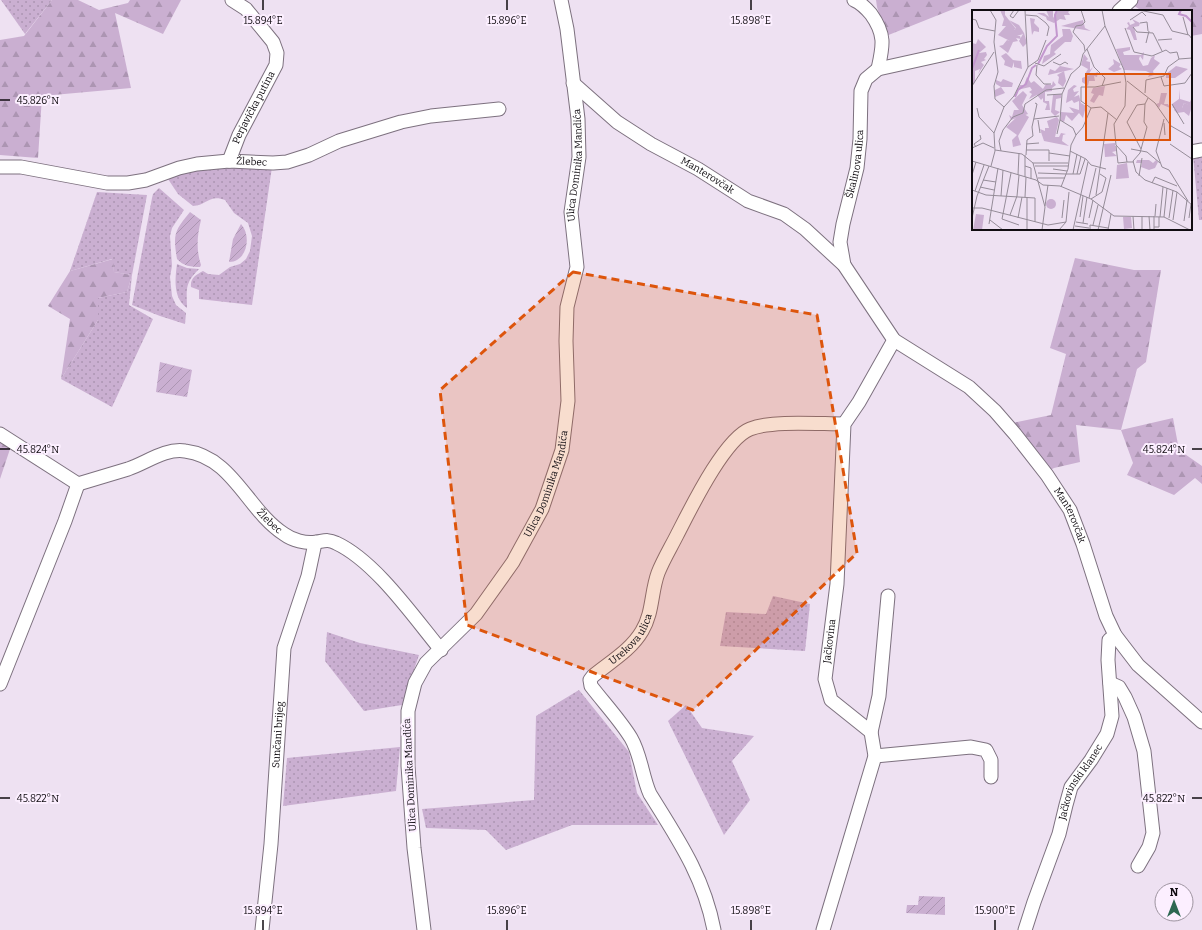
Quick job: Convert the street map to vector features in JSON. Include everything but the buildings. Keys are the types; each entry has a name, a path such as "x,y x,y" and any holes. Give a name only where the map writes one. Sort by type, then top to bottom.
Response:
{"street":[{"name":"Perjavička putina","path":"229,161 239,135 276,65 277,60 276,48 273,42 246,9 232,0"},
{"name":"Ulica Dominika Mandića","path":"424,930 414,848 408,766 408,711 415,683 426,663 441,650 476,614 513,562 542,509 562,450 568,401 566,341 567,307 577,267 570,212 579,157 578,119 567,29 561,0"},
{"path":"854,0 868,10 881,30 883,45 878,69 972,48"},
{"path":"1120,10 1131,0"},
{"name":"Škalinova ulica","path":"844,265 840,242 857,168 861,91 866,79 878,69"},
{"name":"Manterovčak","path":"573,83 617,122 651,144 698,169 748,201 784,214 805,229 844,265"},
{"name":"Žlebec","path":"0,167 21,167 119,184 146,180 179,168 197,164 229,161 274,163 287,162 310,155 339,140 400,122 431,116 499,110"},
{"path":"1192,152 1202,150"},
{"path":"844,265 894,340 859,402 844,424"},
{"name":"Manterovčak","path":"894,340 969,387 1000,417 1047,475 1070,510 1083,544 1106,616 1115,635 1138,665 1202,722"},
{"name":"Urekova ulica","path":"714,930 708,901 697,873 650,794 639,756 631,738 591,686 590,680 623,653 637,639 642,631 651,612 655,583 666,556 710,473 738,437 748,430 759,426 776,424 844,424"},
{"name":"Jačkovina","path":"844,424 837,584 825,679 832,700 871,732"},
{"path":"0,434 78,484 65,521 0,684"},
{"name":"Žlebec","path":"78,484 127,469 168,452 183,450 213,460 232,477 263,516 285,535 302,542 329,540 360,557 397,596 441,650"},
{"name":"Sunčani brijeg","path":"262,930 271,844 284,648 308,576 315,542"},
{"path":"823,930 875,756 871,732 879,696 888,596"},
{"name":"Jačkovinski klanec","path":"1025,930 1059,834 1072,786 1091,760 1107,734 1112,716 1108,660 1109,640 1115,635"},
{"path":"1110,683 1119,687 1125,697 1134,717 1144,751 1153,833 1149,847 1138,866"},
{"path":"875,756 971,747 986,750 990,760 991,777"}],"highlighted area":[{"path":"573,272 817,315 857,553 693,710 467,625 440,390"}],"green space":[{"path":"1,0 52,0 25,34"},
{"path":"52,0 78,0 99,10 128,3 130,0 181,0 163,34 115,13 131,88 42,96 38,158 0,155 0,40 24,36"},
{"path":"876,0 971,0 971,2 886,36"},
{"path":"1137,0 1202,0 1202,34 1192,36 1192,10 1140,10 1133,5"},
{"path":"1202,154 1202,220 1199,220 1193,155"},
{"path":"213,167 272,167 252,305 199,299 199,290 191,287 191,281 198,274 203,271 208,274 219,275 230,267 240,264 246,259 250,251 252,236 248,223 234,213 225,200 215,198 193,206 178,194 168,179 172,175"},
{"path":"159,188 184,210 172,228 170,236 172,266 170,277 172,296 176,305 186,313 185,324 132,305 152,198 153,194"},
{"path":"97,192 147,195 132,275 114,272 112,259 70,271"},
{"path":"190,212 201,220 198,243 200,267 187,266 177,259 175,244 176,234"},
{"path":"241,224 246,235 246,248 240,258 229,262 233,239"},
{"path":"1075,258 1134,270 1161,270 1146,362 1137,369 1121,430 1076,425 1080,462 1054,468 1043,474 1002,425 1051,415 1066,354 1050,348"},
{"path":"113,259 114,272 132,275 127,292 98,298 98,320 61,379 70,319 48,306 70,271"},
{"path":"177,264 187,268 199,269 194,274 187,287 187,308 182,304 177,294"},
{"path":"132,275 129,305 153,319 112,407 61,379 98,320 98,298 127,292"},
{"path":"160,362 192,370 187,397 156,392"},
{"path":"1173,418 1179,450 1202,466 1202,484 1195,478 1174,495 1127,475 1133,463 1121,430"},
{"path":"0,442 10,449 0,479"},
{"path":"773,596 810,604 805,651 720,646 726,612 766,614"},
{"path":"327,632 360,643 419,655 402,705 364,711 325,661"},
{"path":"579,690 629,752 637,793 658,825 572,825 506,850 486,830 426,828 422,809 534,800 536,716"},
{"path":"686,705 702,728 754,736 732,761 750,800 724,835 668,721"},
{"path":"400,747 396,791 283,806 287,758"},
{"path":"919,896 945,897 945,915 906,913 907,905 918,905"}]}
